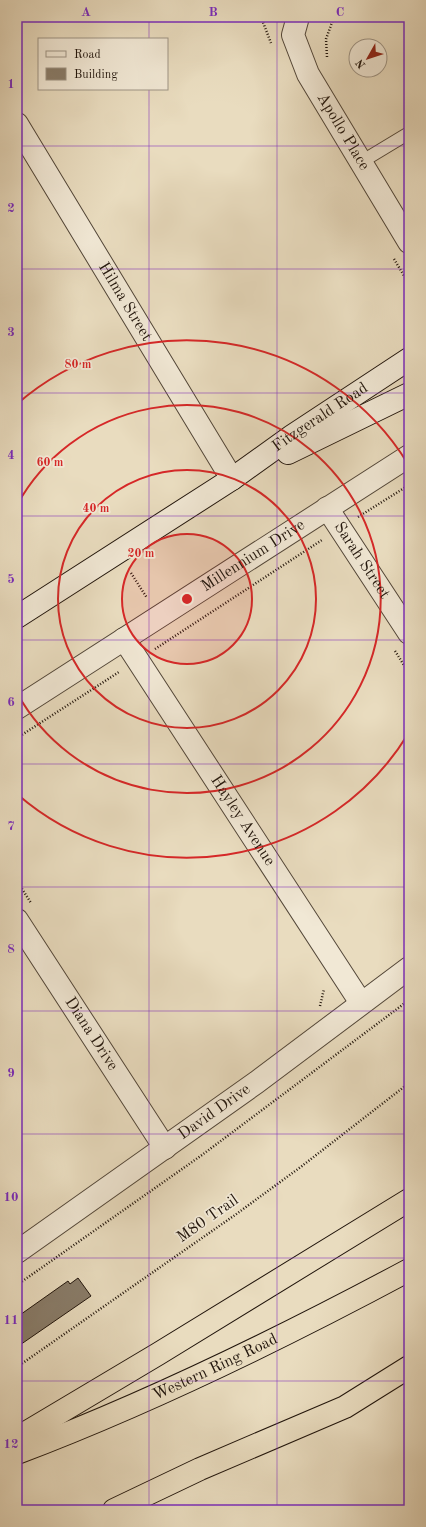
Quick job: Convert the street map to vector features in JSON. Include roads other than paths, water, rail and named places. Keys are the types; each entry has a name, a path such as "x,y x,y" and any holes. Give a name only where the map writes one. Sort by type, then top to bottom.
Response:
{"highway":[{"path":"17,1438 165,1350 409,1200"},
{"name":"Western Ring Road","path":"17,1453 76,1430 185,1382 336,1309 409,1270"},
{"path":"114,1510 200,1469 345,1407 409,1367"}],"street":[{"name":"Apollo Place","path":"298,17 293,35 308,74 409,242"},
{"name":"Hilma Street","path":"17,124 232,479"},
{"name":"Fitzgerald Road","path":"17,617 232,479 292,436 409,359"},
{"name":"Fitzgerald Road","path":"232,479 409,394"},
{"name":"Millennium Drive","path":"17,708 409,456"},
{"name":"Sarah Street","path":"327,508 409,633"},
{"name":"Hayley Avenue","path":"124,640 361,1003"},
{"name":"Diana Drive","path":"17,920 165,1148"},
{"name":"David Drive","path":"17,1252 257,1082 409,968"}],"lane":[{"path":"361,162 409,133"}]}
